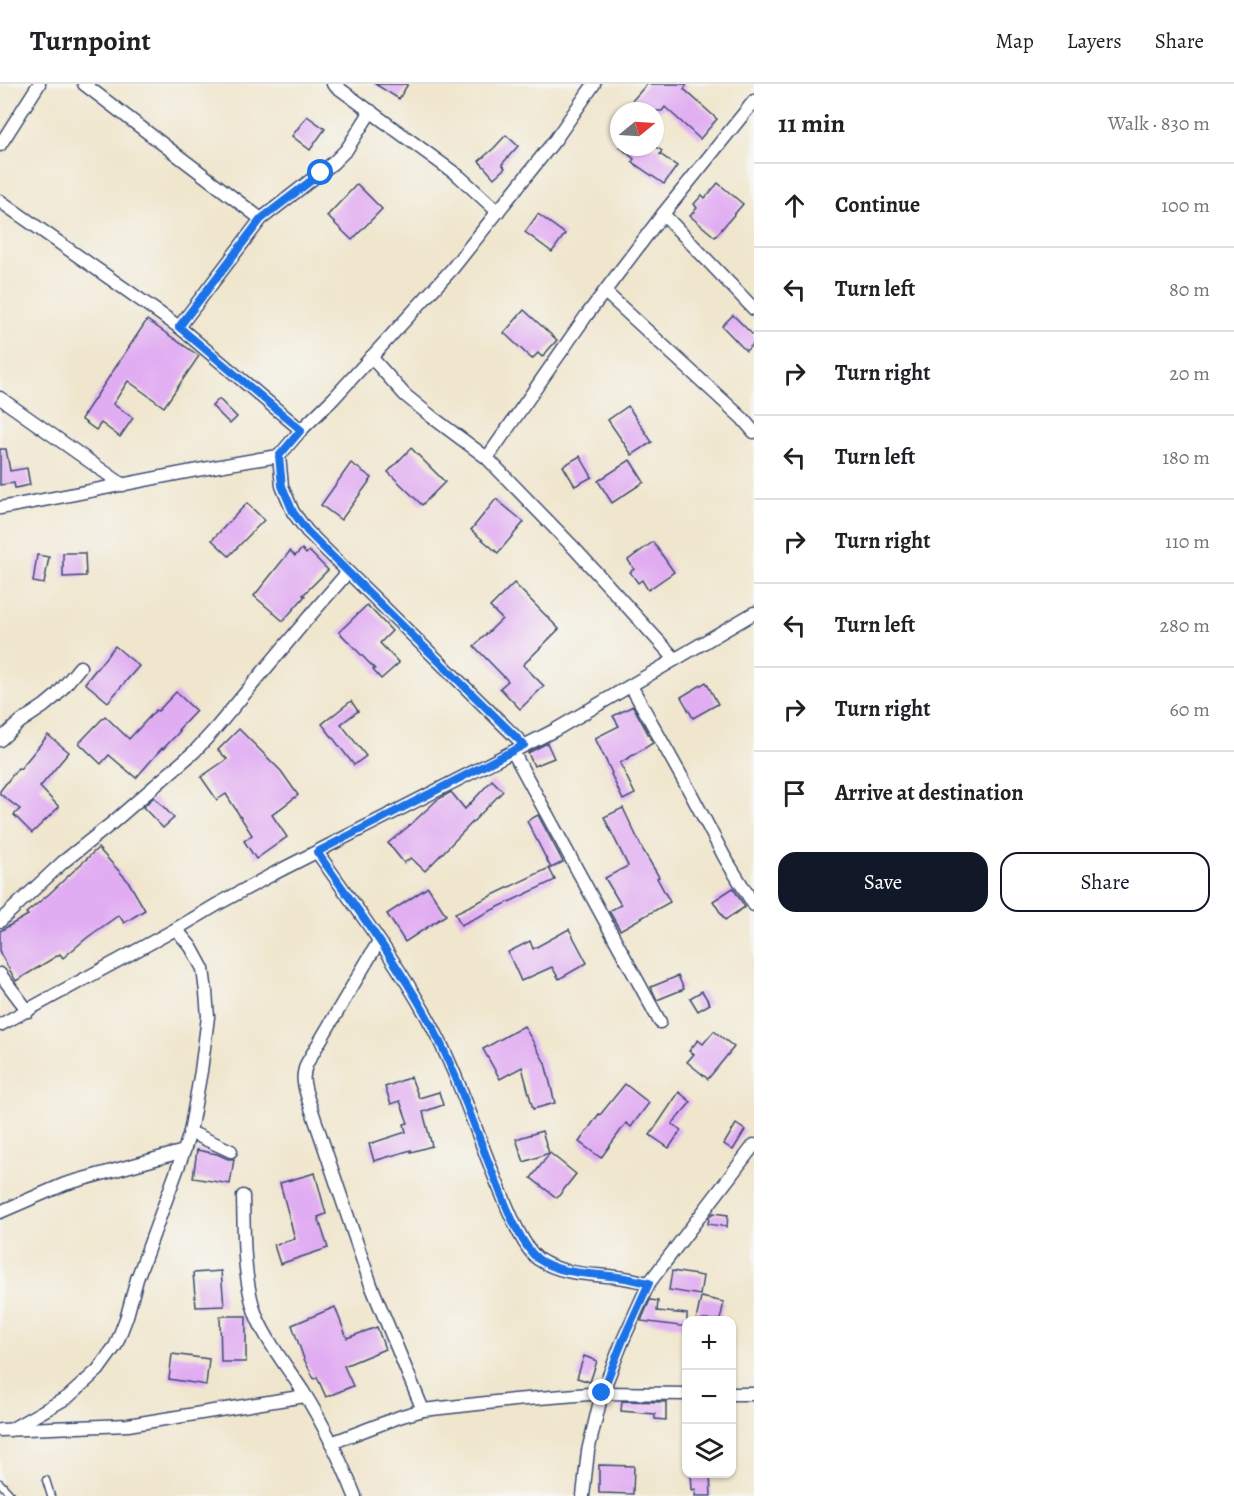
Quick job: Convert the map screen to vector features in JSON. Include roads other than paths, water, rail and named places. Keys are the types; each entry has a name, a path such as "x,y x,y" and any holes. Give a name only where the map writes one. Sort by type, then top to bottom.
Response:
{"street":[{"path":"0,145 39,84"},
{"path":"84,84 261,219"},
{"path":"333,84 460,177 498,212"},
{"path":"0,508 279,456 452,269 555,140 594,84"},
{"path":"487,458 663,214 752,108"},
{"path":"179,327 261,219 333,164 347,149 371,111"},
{"path":"0,201 179,327 301,430"},
{"path":"663,214 754,309"},
{"path":"605,292 742,418 754,432"},
{"path":"371,357 405,395 487,458 574,548 675,659"},
{"path":"0,398 123,486"},
{"path":"279,456 282,486 293,512 307,531 518,748 660,1022"},
{"path":"0,921 63,862 195,751 348,572"},
{"path":"0,1025 176,929 218,903 555,730 754,614"},
{"path":"0,740 56,696 80,667"},
{"path":"631,686 725,858 754,904"},
{"path":"317,852 379,941 427,1017 454,1071 511,1216 524,1241 537,1258 574,1273 618,1277 649,1283"},
{"path":"5,1430 68,1397 98,1371 116,1345 137,1279 184,1151 190,1132 201,1071 208,1017 203,969 191,946 176,929"},
{"path":"379,941 307,1063 303,1072 303,1082 370,1285 423,1410"},
{"path":"0,974 28,1011"},
{"path":"190,1132 231,1151"},
{"path":"583,1496 588,1451 602,1393 649,1283 754,1145"},
{"path":"0,1212 65,1184 184,1151"},
{"path":"243,1196 248,1281 253,1307 261,1326 305,1396 355,1496"},
{"path":"330,1443 423,1410 602,1393 682,1394"},
{"path":"736,1394 754,1394"},
{"path":"5,1430 128,1425 305,1396"}],"lane":[{"path":"46,1480 51,1496"},
{"path":"0,1483 12,1496"}]}
